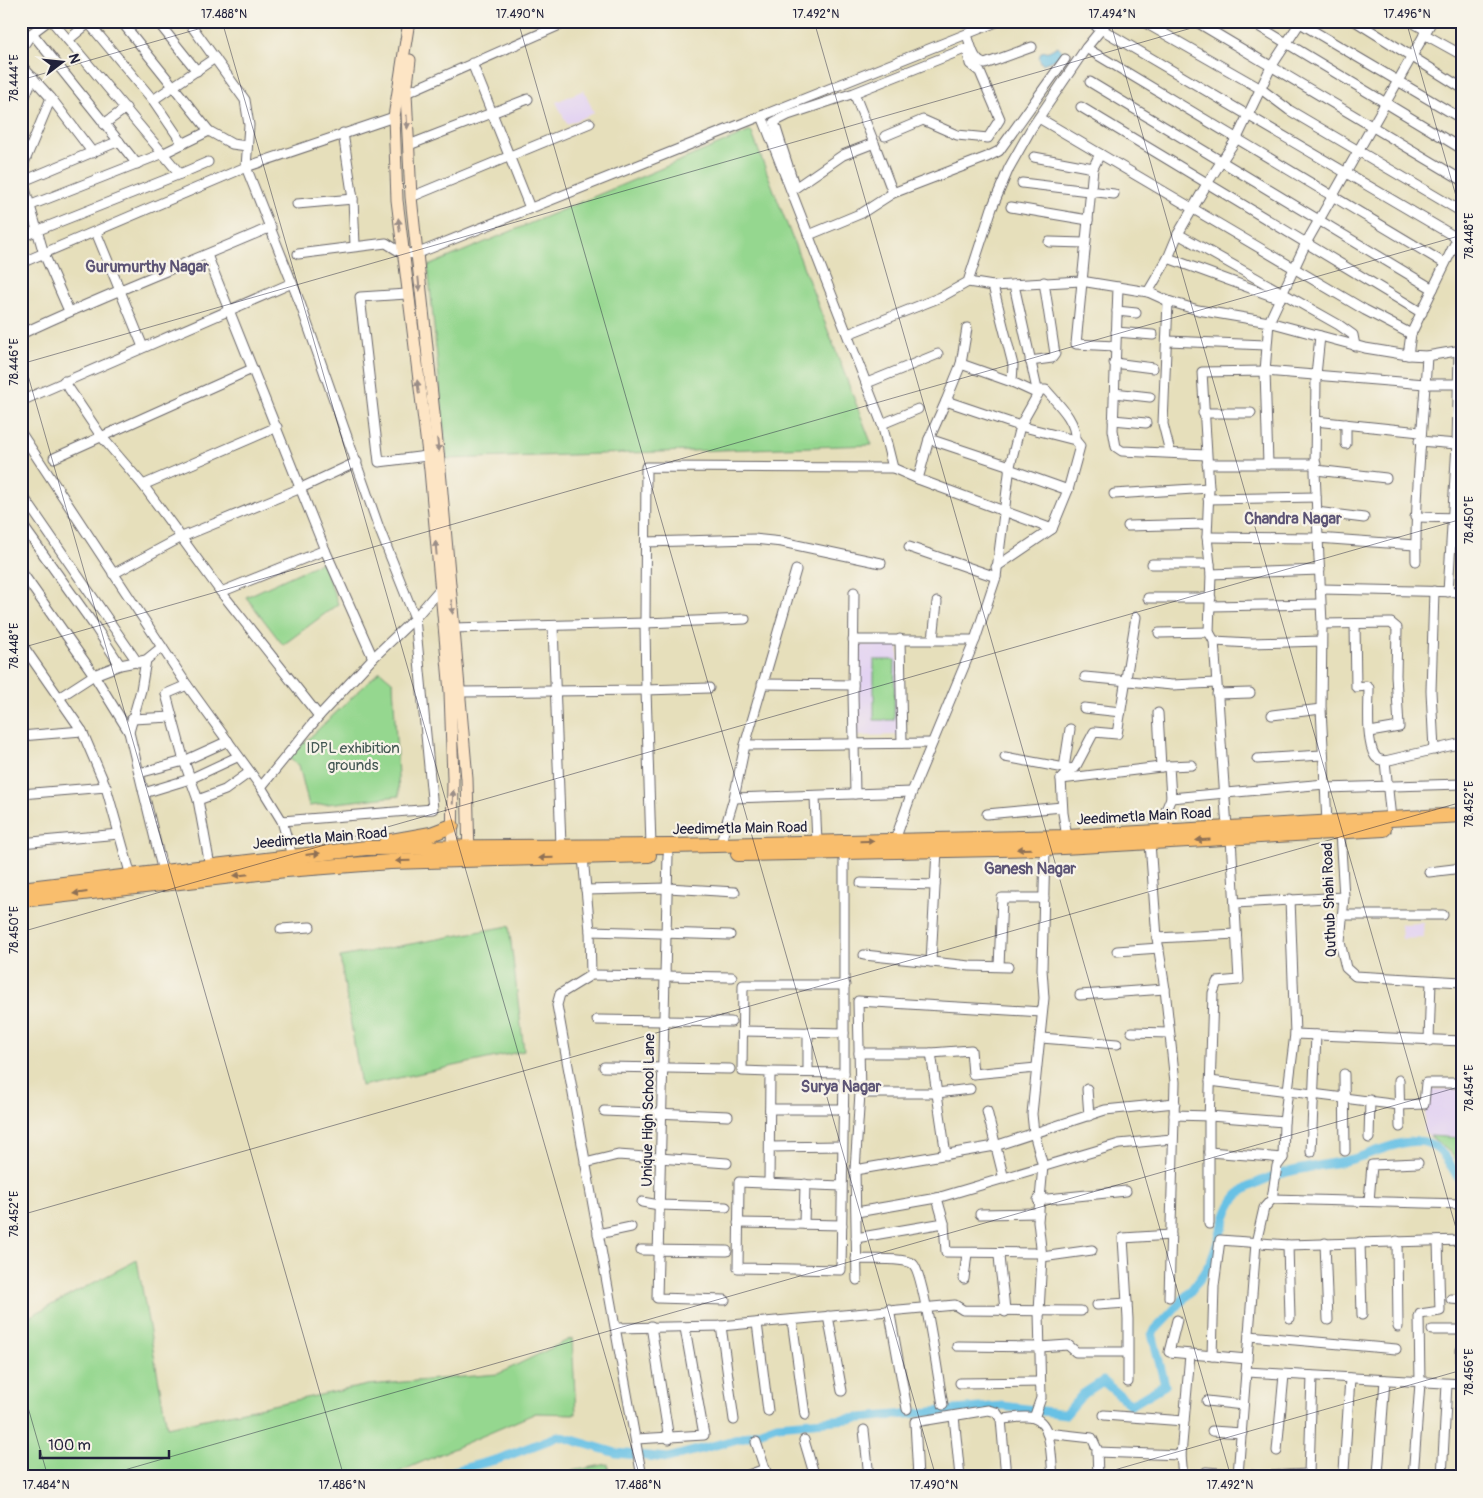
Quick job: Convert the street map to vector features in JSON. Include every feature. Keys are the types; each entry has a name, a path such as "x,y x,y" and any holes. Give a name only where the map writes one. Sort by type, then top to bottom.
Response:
{"main road":[{"name":"Jeedimetla Main Road","path":"21,900 451,853 561,846 720,845 844,852 1045,848 1150,844 1327,822 1462,814"},
{"name":"Jeedimetla Main Road","path":"469,852 583,857 668,855 792,849 817,843 1067,837 1164,831 1229,833 1340,832 1462,824"},
{"path":"366,848 402,838 431,834 452,826"},
{"name":"Jeedimetla Main Road","path":"21,889 366,848 451,853"}],"street":[{"path":"21,49 32,33 48,21"},
{"path":"52,21 180,174"},
{"path":"121,21 209,132 232,144 247,146"},
{"path":"157,21 197,71"},
{"path":"188,21 245,100 248,111 246,167 292,283 379,528 416,618 433,808 282,821"},
{"path":"409,21 394,117 397,200 427,456 450,692 453,778 451,853"},
{"path":"415,21 406,93 411,198 440,470 460,692 467,779 469,852"},
{"path":"406,93 569,21"},
{"path":"298,254 355,245 386,243 402,253 416,254 1000,21"},
{"path":"968,282 992,208 1009,168 1039,118 1086,48 1100,28 1108,21"},
{"path":"1142,21 1262,90 1289,110 1462,212"},
{"path":"1195,21 1462,180"},
{"path":"1250,21 1462,149"},
{"path":"1355,21 1462,88"},
{"path":"1410,21 1462,56"},
{"path":"1268,464 1265,370 1269,322 1306,243 1410,56 1432,21"},
{"path":"68,40 89,22 154,100 184,144"},
{"path":"1148,292 1168,258 1178,234 1192,209 1221,160 1237,138 1262,90 1271,67 1300,22 1462,119"},
{"path":"1100,28 1456,238"},
{"path":"32,33 137,164"},
{"path":"967,34 975,57 981,64 1032,47"},
{"path":"874,143 843,156 795,188 774,122 788,114 854,93 967,48 970,64 980,72 1000,119 988,138 957,135 923,120 885,136"},
{"path":"1086,48 1444,264"},
{"path":"154,100 215,58"},
{"path":"809,235 862,213 893,193 969,165 999,151 1065,59"},
{"path":"472,63 530,208"},
{"path":"21,65 34,77 93,153"},
{"path":"21,106 34,77"},
{"path":"1090,82 1433,289"},
{"path":"854,93 893,193"},
{"path":"51,98 24,163 22,182 44,254 69,311"},
{"path":"409,145 528,99"},
{"path":"1080,107 1117,131 1208,182 1422,313"},
{"path":"104,124 126,108"},
{"path":"762,116 882,424 894,468"},
{"path":"21,263 246,167 394,117"},
{"path":"1039,118 1295,270 1411,334"},
{"path":"411,198 590,124"},
{"path":"21,209 164,153 209,132"},
{"path":"343,133 353,199 355,245"},
{"path":"22,182 119,141"},
{"path":"1100,154 1093,168 1076,344 1115,346"},
{"path":"1034,156 1093,168"},
{"path":"21,237 208,162"},
{"path":"1022,183 1114,194"},
{"path":"297,204 353,199"},
{"path":"1011,207 1088,220"},
{"path":"21,334 120,288 207,255 271,227"},
{"path":"1408,355 1411,334 1462,229"},
{"path":"96,232 143,346"},
{"path":"1178,234 1281,296 1350,333 1354,338 1355,346"},
{"path":"1049,242 1085,243"},
{"path":"207,255 277,427 324,550 373,658"},
{"path":"1168,258 1281,296"},
{"path":"848,334 939,298 968,282 993,286 1081,281 1148,292 1168,301 1198,310 1269,322 1355,346 1408,355 1427,356 1460,351 1457,444 1448,592"},
{"path":"1030,361 1052,358 1055,354 1044,282"},
{"path":"21,401 143,346 230,312 292,283"},
{"path":"895,840 932,742 975,640 996,577 1002,511 1009,468 1020,426 1038,392 1014,285"},
{"path":"993,286 1013,365 1012,382"},
{"path":"1118,287 1113,420 1114,443 1118,449 1170,452 1207,459 1316,467 1386,478"},
{"path":"407,294 360,298 379,462 427,456"},
{"path":"1168,301 1168,341 1163,424 1170,452"},
{"path":"1117,311 1136,313"},
{"path":"918,479 929,439 961,364 967,328"},
{"path":"1116,332 1153,335"},
{"path":"1320,336 1316,374 1316,512 1322,624 1322,756 1327,822"},
{"path":"1168,341 1266,345"},
{"path":"866,383 938,354"},
{"path":"1416,561 1415,517 1427,356"},
{"path":"961,364 1038,392 1046,390 1073,425 1076,432 1075,440"},
{"path":"1114,364 1153,368"},
{"path":"54,458 252,369"},
{"path":"1209,1224 1213,993 1217,982 1240,980 1235,903 1224,793 1214,641 1209,632 1211,602 1207,524 1209,488 1202,372 1265,370 1426,384 1460,383"},
{"path":"64,381 101,436 143,485 221,592 319,716"},
{"path":"1114,393 1150,397"},
{"path":"946,401 1020,426 1075,440 1080,446 1068,490 1052,529 996,567"},
{"path":"882,424 918,409"},
{"path":"1203,413 1251,413"},
{"path":"1113,420 1146,423"},
{"path":"1315,421 1346,424 1457,444"},
{"path":"1346,424 1346,444"},
{"path":"143,485 277,427"},
{"path":"21,433 187,685 228,741 237,757 250,772 282,821 292,856"},
{"path":"929,439 1068,490"},
{"path":"113,574 182,537 301,488 356,462"},
{"path":"651,846 645,623 646,467 894,468 918,479 1052,529"},
{"path":"1114,494 1209,488"},
{"path":"21,493 142,661 142,690 129,732"},
{"path":"1208,499 1316,498"},
{"path":"1316,512 1364,518"},
{"path":"1415,517 1462,518"},
{"path":"21,523 120,664"},
{"path":"1128,526 1207,524"},
{"path":"1208,537 1317,538 1415,545"},
{"path":"646,542 754,539 782,542 881,563"},
{"path":"909,547 996,577"},
{"path":"221,592 324,550"},
{"path":"1152,564 1210,569 1320,570"},
{"path":"720,845 734,798 745,745 796,570"},
{"path":"21,571 94,676 129,732 163,872"},
{"path":"260,787 319,716 373,658 416,618 440,589"},
{"path":"1321,589 1462,592"},
{"path":"1434,591 1431,691 1434,750"},
{"path":"854,592 855,794"},
{"path":"1148,598 1211,602 1320,604"},
{"path":"933,640 937,602"},
{"path":"1005,757 1067,769 1075,768 1094,732 1118,734 1136,617"},
{"path":"454,628 745,619"},
{"path":"1322,624 1391,623 1397,628 1396,675 1399,727 1370,732"},
{"path":"1355,624 1356,686 1366,686 1368,688 1370,732 1376,758 1385,761 1462,743"},
{"path":"553,626 561,846"},
{"path":"1159,633 1209,632"},
{"path":"900,639 902,743"},
{"path":"853,640 975,640"},
{"path":"1214,641 1251,643 1321,640"},
{"path":"21,643 60,696 82,731 106,786 131,876"},
{"path":"60,696 94,676 120,664 142,661 162,647"},
{"path":"1085,677 1172,685 1216,683"},
{"path":"762,684 853,685"},
{"path":"187,685 166,694 184,761 198,800 210,866"},
{"path":"460,692 709,688"},
{"path":"1217,694 1250,693"},
{"path":"1084,708 1122,712"},
{"path":"1272,715 1321,709"},
{"path":"1158,713 1171,798 1164,815 1164,831"},
{"path":"132,719 172,716"},
{"path":"1067,837 1062,807 1061,779 1067,769 1070,729"},
{"path":"23,733 82,731"},
{"path":"139,773 184,761 228,741"},
{"path":"745,745 932,742"},
{"path":"1257,759 1322,756"},
{"path":"144,793 190,779 237,757"},
{"path":"1385,761 1391,819"},
{"path":"1061,779 1192,765"},
{"path":"198,800 225,790 250,772"},
{"path":"1171,798 1325,786 1462,784"},
{"path":"21,794 106,786"},
{"path":"734,798 815,797 912,792"},
{"path":"815,797 817,843"},
{"path":"987,814 1062,807"},
{"name":"Quthub Shahi Road","path":"1340,832 1344,897 1340,942 1343,963 1350,973 1355,976 1462,982"},
{"path":"21,843 119,834"},
{"path":"1150,844 1158,943 1165,989 1168,1033 1173,1058 1175,1103 1172,1139 1169,1297"},
{"path":"1034,1418 1041,1398 1039,1312 1041,1255 1038,1200 1043,1166 1034,1133 1032,1114 1044,998 1042,969 1045,848"},
{"path":"931,962 937,850"},
{"path":"842,1186 739,1182 738,1268 841,1270 845,985 844,852"},
{"name":"Unique High School Lane","path":"668,855 657,1298 725,1300"},
{"path":"583,857 590,931 591,975"},
{"path":"1429,872 1462,868"},
{"path":"861,883 935,885"},
{"path":"586,890 668,888 735,892"},
{"path":"1235,903 1344,897"},
{"path":"864,955 931,962 1004,966 1002,898 1044,898"},
{"path":"1238,1475 1256,1243 1264,1208 1272,1199 1280,1162 1295,1034 1290,899"},
{"path":"1342,915 1443,915"},
{"path":"281,929 310,927"},
{"path":"590,931 730,934"},
{"path":"1117,951 1158,943 1236,934"},
{"path":"642,1477 557,999 566,990 591,975 732,977"},
{"path":"1430,1041 1431,981"},
{"path":"844,1073 742,1071 744,985 845,985"},
{"path":"1080,995 1165,989"},
{"path":"857,1280 855,1170 860,1093 858,1001 1042,1012"},
{"path":"597,1020 731,1022"},
{"path":"743,1031 844,1033"},
{"path":"808,1032 808,1072"},
{"path":"1132,1032 1168,1033"},
{"path":"1295,1034 1462,1041"},
{"path":"1311,1152 1316,1035"},
{"path":"1041,1038 1116,1044"},
{"path":"859,1053 930,1053 971,1050 973,1074 1036,1068"},
{"path":"930,1053 946,1155"},
{"path":"604,1067 730,1069"},
{"path":"769,1183 770,1072"},
{"path":"1344,1074 1345,1151"},
{"path":"1399,1080 1400,1127"},
{"path":"1210,1082 1399,1105 1424,1104 1426,1083 1462,1083"},
{"path":"860,1093 937,1093 970,1089"},
{"path":"1087,1089 1089,1116"},
{"path":"1369,1138 1370,1100"},
{"path":"855,1170 995,1146 1119,1107 1175,1103"},
{"path":"770,1109 844,1109"},
{"path":"604,1112 728,1116"},
{"path":"987,1112 1004,1179"},
{"path":"1174,1115 1284,1122"},
{"path":"857,1212 937,1198 1119,1144 1172,1139"},
{"path":"770,1147 842,1146"},
{"path":"1209,1152 1280,1162"},
{"path":"585,1163 618,1155 659,1160 727,1163"},
{"path":"1369,1201 1372,1165 1418,1163"},
{"path":"804,1224 805,1184"},
{"path":"1038,1200 1126,1191"},
{"path":"937,1198 944,1222 946,1252 1041,1255 1092,1250"},
{"path":"1272,1199 1462,1204"},
{"path":"642,1202 659,1205 726,1207"},
{"path":"980,1214 1039,1213"},
{"path":"856,1238 944,1222"},
{"path":"738,1223 842,1225"},
{"path":"598,1234 631,1227"},
{"path":"1128,1382 1127,1303 1123,1238 1171,1235"},
{"path":"1212,1356 1214,1286 1220,1240 1288,1245 1462,1240"},
{"path":"1397,1241 1398,1327"},
{"path":"1413,1477 1420,1383 1419,1315 1440,1311 1438,1241"},
{"path":"1360,1242 1362,1315"},
{"path":"1324,1243 1328,1320"},
{"path":"1288,1245 1290,1318"},
{"path":"641,1250 728,1251"},
{"path":"964,1279 967,1253"},
{"path":"999,1254 1000,1281 1004,1289 1005,1312"},
{"path":"856,1259 907,1260 912,1263 917,1271 926,1306 943,1406"},
{"path":"1451,1299 1462,1300"},
{"path":"1097,1305 1127,1303"},
{"path":"616,1328 721,1326 926,1306 955,1305 963,1310 1005,1312 1081,1311"},
{"path":"889,1309 907,1409"},
{"path":"828,1316 842,1392"},
{"path":"792,1320 805,1415"},
{"path":"1177,1320 1170,1352 1247,1359"},
{"path":"757,1323 768,1411"},
{"path":"651,1326 670,1439"},
{"path":"721,1326 734,1420"},
{"path":"636,1439 704,1436 685,1328"},
{"path":"1432,1330 1462,1330"},
{"path":"1249,1336 1396,1349"},
{"path":"957,1346 1040,1347 1068,1345 1076,1352 1127,1352"},
{"path":"1246,1372 1462,1384 1460,1350"},
{"path":"1183,1477 1181,1456 1190,1355"},
{"path":"1276,1450 1284,1375"},
{"path":"1206,1472 1263,1476 1309,1474 1308,1455 1312,1376"},
{"path":"1342,1477 1344,1471 1350,1378"},
{"path":"1378,1474 1385,1380"},
{"path":"960,1383 1040,1382"},
{"path":"1442,1477 1447,1384"},
{"path":"1207,1401 1243,1405"},
{"path":"918,1477 915,1422 988,1410 996,1412 1001,1420 1006,1477"},
{"path":"1104,1415 1184,1421"},
{"path":"954,1416 960,1477"},
{"path":"1001,1420 1034,1418 1044,1425 1047,1433 1053,1477"},
{"path":"864,1430 869,1477"},
{"path":"1212,1431 1242,1433"},
{"path":"1047,1433 1088,1436 1094,1441 1097,1452 1098,1477"},
{"path":"804,1440 815,1477"},
{"path":"743,1477 766,1473 756,1442"},
{"path":"1097,1452 1181,1456"}],"shaded area":[{"path":"584,90 594,113 567,124 556,102"},
{"path":"854,645 898,645 899,735 855,736"},
{"path":"1423,923 1424,938 1402,939 1401,924"},
{"path":"1427,1089 1462,1090 1462,1169 1451,1153 1424,1132"}],"green space":[{"path":"751,131 872,445 447,459 428,266"},
{"path":"322,562 338,604 283,645 246,597"},
{"path":"874,660 895,660 894,720 874,720"},
{"name":"IDPL exhibition grounds","path":"380,671 393,682 399,796 309,806 299,765 288,758"},
{"path":"509,926 524,1051 361,1086 340,957"},
{"path":"1430,1136 1462,1138 1462,1169 1451,1153"},
{"path":"137,1260 167,1427 368,1385 498,1374 572,1338 576,1414 536,1413 387,1477 21,1477 21,1321"},
{"path":"608,1464 609,1477 540,1477"}],"water":[{"path":"1058,46 1062,51 1062,57 1042,64 1039,58 1041,52 1049,51"}],"waterway":[{"path":"431,1477 499,1459 559,1436 616,1453 668,1458 745,1437 777,1425 1003,1406 1066,1414 1083,1394 1103,1381 1131,1405 1165,1385 1152,1333 1183,1300 1204,1273 1210,1263 1230,1207 1240,1193 1252,1185 1278,1175 1349,1160 1398,1144 1417,1141 1425,1142 1437,1149 1447,1160 1462,1184"}],"district":[{"name":"Gurumurthy Nagar","path":"147,266"},
{"name":"Chandra Nagar","path":"1293,518"},
{"name":"Ganesh Nagar","path":"1030,868"},
{"name":"Surya Nagar","path":"841,1086"}]}
